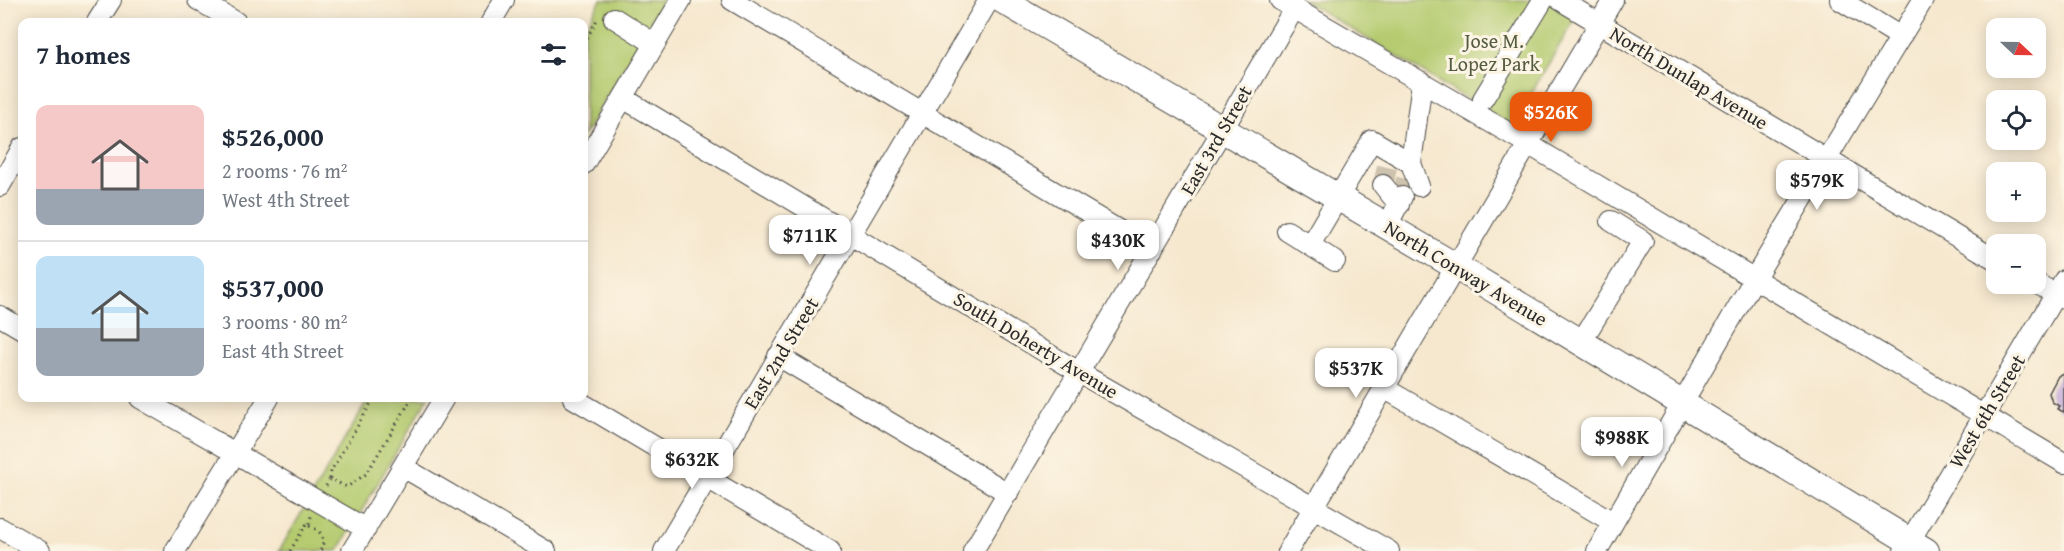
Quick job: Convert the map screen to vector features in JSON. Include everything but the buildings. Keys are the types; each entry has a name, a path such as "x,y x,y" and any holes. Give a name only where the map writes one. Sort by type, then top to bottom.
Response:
{"main road":[{"name":"North Conway Avenue","path":"1002,0 1339,198 1405,194 1455,266 1914,548"}],"street":[{"path":"100,18 111,0"},
{"path":"198,0 229,18"},
{"path":"493,18 504,0"},
{"path":"588,157 681,0"},
{"path":"732,0 1152,250"},
{"name":"East 2nd Street","path":"664,551 989,0"},
{"path":"1483,99 1544,0"},
{"name":"North Dunlap Avenue","path":"1560,0 1826,161 1986,254"},
{"path":"1288,551 1613,0"},
{"path":"1840,0 1901,37"},
{"path":"1597,551 1754,279 1923,0"},
{"path":"1287,4 1528,144 2064,463"},
{"name":"East 3rd Street","path":"974,551 1223,129 1287,4"},
{"path":"614,18 655,44"},
{"path":"1405,194 1422,82"},
{"name":"South Doherty Avenue","path":"623,98 1080,373 1315,506 1389,551"},
{"path":"1310,245 1372,140 1405,194"},
{"path":"0,186 18,155"},
{"path":"1405,194 1385,176 1405,194"},
{"path":"1581,342 1643,241 1611,221"},
{"path":"1287,231 1335,261"},
{"path":"2046,286 2061,291"},
{"name":"West 6th Street","path":"1914,548 1984,415 2061,291"},
{"path":"0,315 18,326"},
{"path":"778,356 1008,493"},
{"path":"1384,388 1613,522"},
{"path":"147,402 366,529"},
{"path":"175,551 267,402"},
{"path":"352,551 442,402"},
{"path":"580,402 830,551"},
{"path":"403,467 546,551"},
{"path":"0,528 40,551"}],"path":[{"path":"309,526 312,511 330,479 331,471 372,402"},
{"path":"330,479 347,487 366,474 410,402"},
{"path":"290,551 306,525 318,529 322,536 324,545 320,551"}],"green space":[{"path":"601,0 663,0 588,128 588,23"},
{"name":"Jose M. Lopez Park","path":"1303,0 1586,0 1512,126"},
{"path":"367,402 426,402 338,551 279,551"}],"tunnel":[{"path":"1383,185 1387,167"},
{"path":"1402,197 1406,179"}]}
